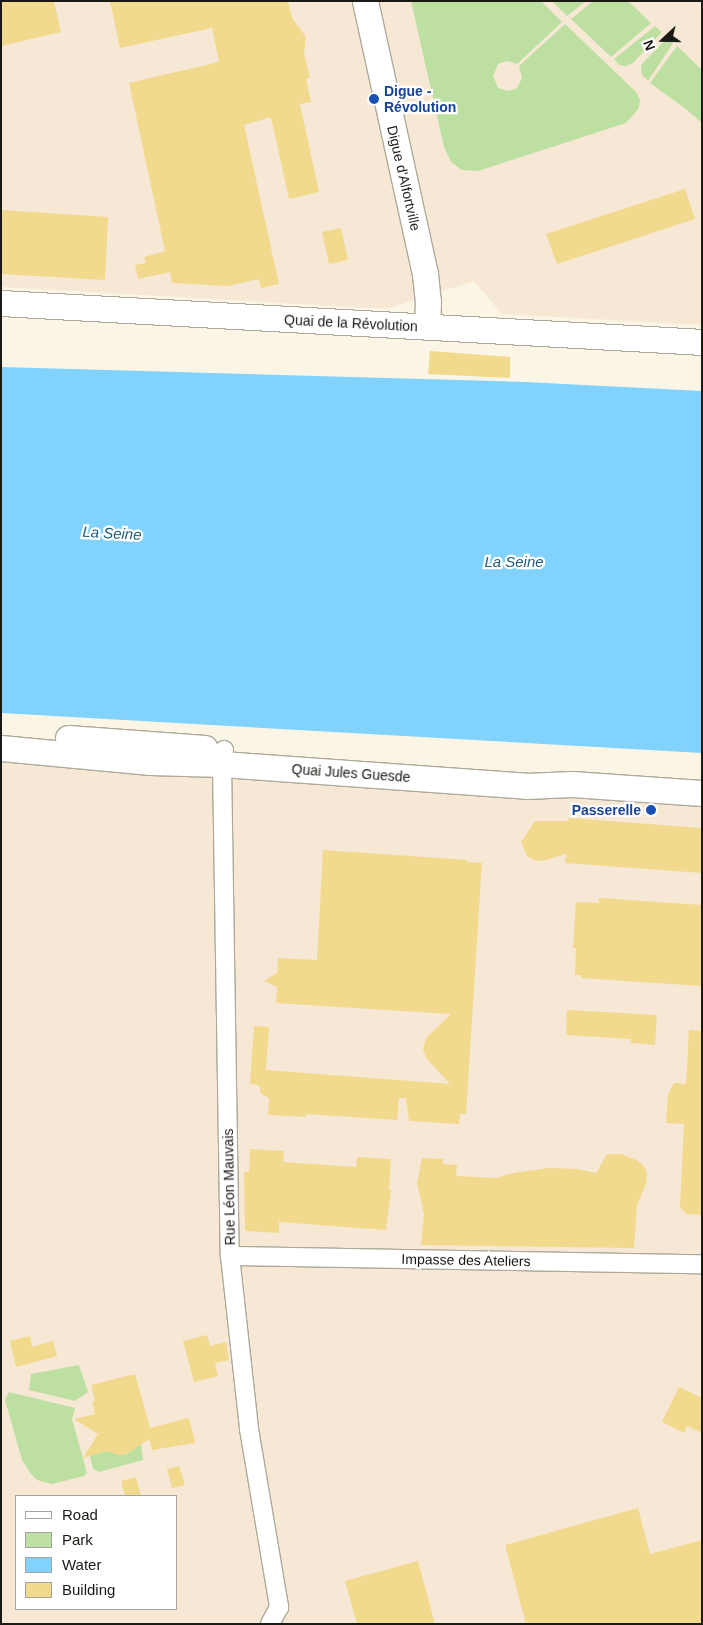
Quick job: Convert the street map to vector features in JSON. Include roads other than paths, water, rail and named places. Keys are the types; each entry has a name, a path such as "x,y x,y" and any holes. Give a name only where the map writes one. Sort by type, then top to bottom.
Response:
{"main road":[{"name":"Digue d'Alfortville","path":"365,1 425,274 428,300 427,327"},
{"name":"Quai de la Révolution","path":"1,303 702,342"},
{"name":"Quai Jules Guesde","path":"1,733 223,757 526,786 557,784 702,793"},
{"name":"Quai Jules Guesde","path":"1,748 150,762 223,757 702,780"}],"street":[{"name":"Rue Léon Mauvais","path":"223,757 230,1256 249,1429 279,1606 270,1624"},
{"name":"Impasse des Ateliers","path":"230,1256 702,1264"}],"water":[{"name":"La Seine","path":"1,367 525,382 702,391 702,753 1,713"}],"place":[{"name":"Digue - Révolution","path":"374,99"},
{"name":"Passerelle","path":"651,810"}]}
